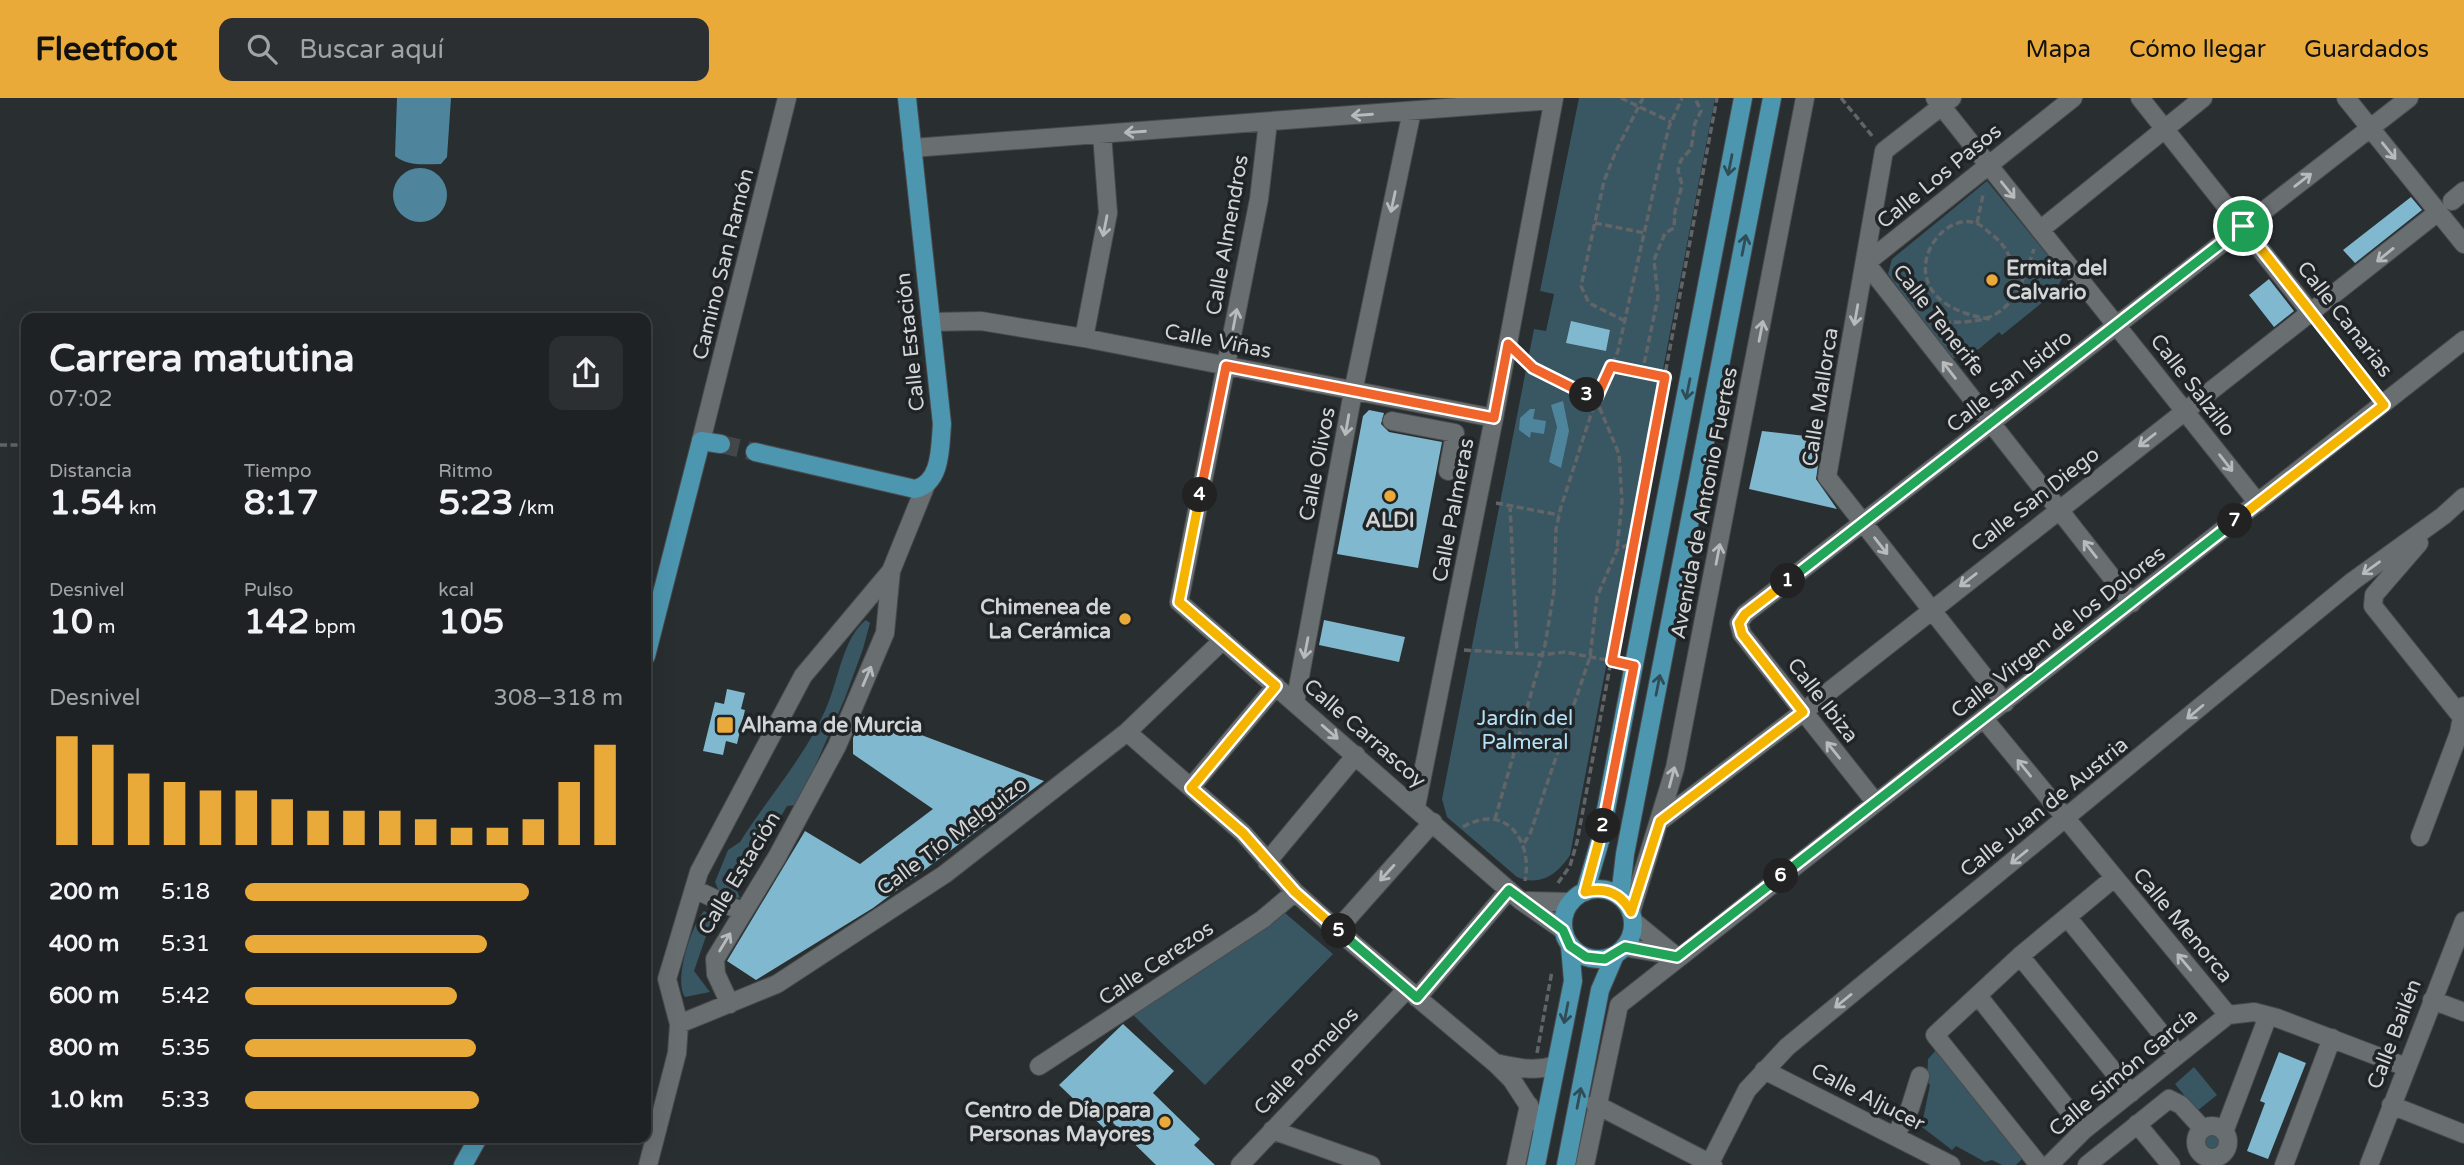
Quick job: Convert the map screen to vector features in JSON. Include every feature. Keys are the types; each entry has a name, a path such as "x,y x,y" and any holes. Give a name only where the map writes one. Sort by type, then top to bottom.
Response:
{"main road":[{"name":"Calle Estación","path":"907,98 942,424 938,461 925,486"},
{"name":"Avenida de Antonio Fuertes","path":"1578,897 1600,841 1743,98"},
{"name":"Avenida de Antonio Fuertes","path":"1620,897 1625,855 1772,98"},
{"path":"651,636 701,441 720,444"},
{"path":"755,452 897,486 915,489 925,486"},
{"path":"1536,1165 1573,981 1566,938 1566,911 1578,897 1603,890 1620,897 1632,917 1620,951 1600,990 1566,1165"},
{"path":"1566,938 1586,957 1605,959 1620,951"},
{"path":"463,1165 475,1143"}],"street":[{"name":"Camino San Ramón","path":"701,441 787,98"},
{"name":"Avenida de Antonio Fuertes","path":"1632,917 1675,768 1805,98"},
{"name":"Calle Los Pasos","path":"1866,263 2073,98"},
{"name":"Calle Canarias","path":"2140,98 2311,313"},
{"path":"2040,230 2203,98"},
{"path":"2346,98 2370,128 2451,202 2464,244"},
{"name":"Calle San Isidro","path":"1739,623 1745,614 2409,98"},
{"path":"912,148 1553,99"},
{"name":"Calle Palmeras","path":"1416,807 1494,418 1553,99"},
{"path":"1884,151 1943,101"},
{"name":"Calle Salzillo","path":"1943,101 1988,165 2258,503"},
{"name":"Calle Olivos","path":"1296,703 1353,392 1412,111"},
{"name":"Calle Almendros","path":"1179,602 1259,199 1268,122"},
{"path":"1084,338 1108,213 1102,134"},
{"name":"Calle Mallorca","path":"1884,151 1827,477 2005,703"},
{"name":"Calle San Diego","path":"1660,821 1803,712 1930,609 2451,202"},
{"name":"Calle Tenerife","path":"1866,263 2132,603"},
{"name":"Calle Viñas","path":"931,321 981,321 1084,338 1494,418"},
{"name":"Calle Virgen de los Dolores","path":"1595,1104 1619,1004 2464,340"},
{"path":"1392,421 1455,433 1448,471"},
{"name":"Calle Estación","path":"730,1004 716,974 715,959 778,857 837,746 885,633 891,571 925,486"},
{"name":"Calle Juan de Austria","path":"1712,1164 1747,1090 1787,1047 2354,581 2443,516 2464,497"},
{"name":"Calle Juan de Austria","path":"2443,516 2374,595 2373,606 2462,710"},
{"name":"Calle Estación","path":"648,1165 677,1053 679,1024 667,979 699,872 803,676 891,571"},
{"name":"Calle Carrascoy","path":"1179,602 1566,938"},
{"name":"Calle Ibiza","path":"1739,623 1742,634 1876,803"},
{"name":"Calle Tío Melguizo","path":"679,1024 777,984 935,881 1127,732 1223,640"},
{"path":"1191,788 1276,686"},
{"path":"2420,837 2459,733 2462,710"},
{"name":"Calle Menorca","path":"1984,719 2228,1015 2254,1012 2268,1016 2406,1067"},
{"path":"1127,732 1243,833 1295,892 1337,930 1495,1063 1529,1105 1543,1128"},
{"path":"1267,862 1356,755"},
{"path":"1337,930 1433,822"},
{"path":"2039,1165 1936,1035 2020,956 2114,878"},
{"path":"694,889 743,912"},
{"name":"Calle Cerezos","path":"1039,1066 1263,919 1295,892"},
{"path":"1515,895 1547,902 1578,897"},
{"name":"Calle Pomelos","path":"1240,1165 1272,1130 1515,895"},
{"path":"1632,917 1677,957"},
{"path":"2067,917 2178,1054"},
{"name":"Calle Bailén","path":"2370,1165 2464,921"},
{"path":"1620,951 1677,957"},
{"path":"2020,956 2131,1093"},
{"path":"1979,997 2084,1130"},
{"path":"2432,1000 2464,1013"},
{"name":"Calle Simón García","path":"2049,1165 2084,1130 2228,1015"},
{"path":"2137,1124 2170,1165 2196,1155 2226,1160 2224,1132 2268,1016"},
{"path":"2284,1165 2332,1038"},
{"path":"1495,1063 1533,1070 1556,1065"},
{"name":"Calle Aljucer","path":"1764,1070 1951,1165"},
{"path":"1895,1136 1910,1108 1920,1076"},
{"path":"2099,1161 2165,1101 2173,1099 2203,1129"},
{"path":"1584,1165 1595,1104 1712,1164"},
{"path":"1516,1165 1529,1105"},
{"path":"2391,1105 2464,1134"},
{"path":"2196,1155 2196,1139 2203,1129 2216,1127 2224,1132"},
{"path":"1272,1130 1371,1165"}],"path":[{"path":"1621,98 1671,122"},
{"path":"1625,321 1589,303 1581,286 1604,181 1643,98"},
{"path":"1495,819 1542,655 1554,592 1559,515 1596,399 1611,366 1625,321 1671,122 1682,98"},
{"path":"1647,373 1644,364 1658,297 1654,260 1665,233 1674,228 1682,184 1678,170 1681,160 1691,149 1695,123 1701,111 1695,98"},
{"path":"1547,902 1570,866 1577,842 1717,98"},
{"path":"1841,98 1884,151"},
{"path":"1595,223 1645,233"},
{"path":"1990,319 1965,315 1942,303 1926,281 1924,258 1937,237 1956,223 1977,223 2003,242 2013,265 2012,301"},
{"path":"1904,312 1925,320 1958,323 1990,319 2012,301 2040,230"},
{"name":"Calle Canarias","path":"2311,313 2384,405"},
{"path":"1508,344 1533,368 1596,399 1619,454 1622,501 1617,550 1597,597 1590,657 1530,834 1524,843 1526,878 1515,895"},
{"path":"1611,366 1689,382"},
{"path":"0,445 21,445"},
{"path":"1478,499 1559,515"},
{"path":"1510,505 1517,654"},
{"path":"1617,550 1634,542 1659,538"},
{"path":"1448,649 1542,655 1565,652 1634,666"},
{"path":"1449,836 1483,818 1495,819 1505,822 1524,843"},
{"path":"1533,1070 1553,967"}],"green space":[{"name":"Jardín del Palmeral","path":"1579,98 1715,98 1570,855 1560,868 1548,877 1525,880 1517,877 1447,817 1442,799 1534,329 1546,331 1554,294 1540,291"},
{"path":"1987,181 2064,275 2054,293 2002,335 1999,332 1979,349 1951,359 1888,274 1892,259"},
{"path":"866,620 870,623 863,649 845,698 798,805 787,806 737,891 740,898 721,896 715,882 728,850 740,842 809,742 827,706 852,637"},
{"path":"704,911 713,916 694,971 710,992 685,997 681,979 683,966 694,928"},
{"path":"1285,913 1333,954 1205,1085 1131,1013"},
{"path":"1937,1049 2023,1158 2016,1165 2002,1165 1992,1160 1985,1162 1956,1146 1952,1150 1918,1124 1923,1119 1930,1085 1927,1081 1928,1059"},
{"path":"2194,1067 2217,1095 2197,1111 2175,1084"},
{"path":"2212,1129 2221,1133 2225,1142 2221,1151 2212,1155 2203,1151 2199,1142 2203,1133"}],"shaded area":[{"path":"397,98 451,98 447,157 441,164 411,163 395,156"},
{"path":"420,168 439,176 447,195 439,214 420,222 401,214 393,195 401,176"},
{"path":"1563,401 1569,431 1561,468 1549,462 1557,427 1551,405"},
{"path":"1530,409 1535,409 1533,419 1546,421 1544,434 1531,432 1530,438 1519,430 1520,418"}],"building":[{"path":"2411,197 2422,210 2355,263 2343,250"},
{"path":"2269,279 2294,311 2274,327 2249,295"},
{"path":"1571,321 1610,330 1606,351 1566,343"},
{"name":"ALDI","path":"1369,410 1384,413 1381,424 1389,432 1442,442 1418,568 1337,554 1363,416"},
{"path":"1762,431 1822,438 1816,479 1837,509 1749,489"},
{"path":"1324,620 1405,637 1399,662 1319,645"},
{"name":"Alhama de Murcia","path":"727,689 745,693 741,709 745,710 737,744 726,741 723,755 703,751 715,702 724,704"},
{"path":"868,715 1044,781 873,908 756,980 727,961 805,831 860,864 933,809 853,754 853,738 861,718"},
{"path":"1123,1024 1174,1071 1153,1093 1200,1139 1194,1145 1215,1165 1156,1165 1111,1121 1104,1128 1059,1085"},
{"path":"2279,1052 2306,1063 2268,1159 2247,1151 2265,1103 2260,1101"}],"tunnel":[{"path":"721,444 755,452"}],"place":[{"name":"Ermita del Calvario","path":"1992,280"},
{"name":"ALDI","path":"1390,496"},
{"name":"Chimenea de La Cerámica","path":"1125,619"},
{"name":"Alhama de Murcia","path":"725,725"},
{"name":"Centro de Día para Personas Mayores","path":"1165,1122"}],"route":[{"path":"2243,226 2384,405 1677,957 1625,947 1605,959 1586,957 1570,946 1563,930 1509,890 1417,998 1295,892 1243,833 1191,788 1276,686 1179,602 1226,366 1494,418 1508,344 1533,368 1596,399 1611,366 1665,377 1612,661 1634,666 1600,841 1585,892 1612,892 1620,897 1631,912 1639,894 1650,844 1660,821 1803,712 1742,634 1739,623 1745,614 2243,226"}]}
